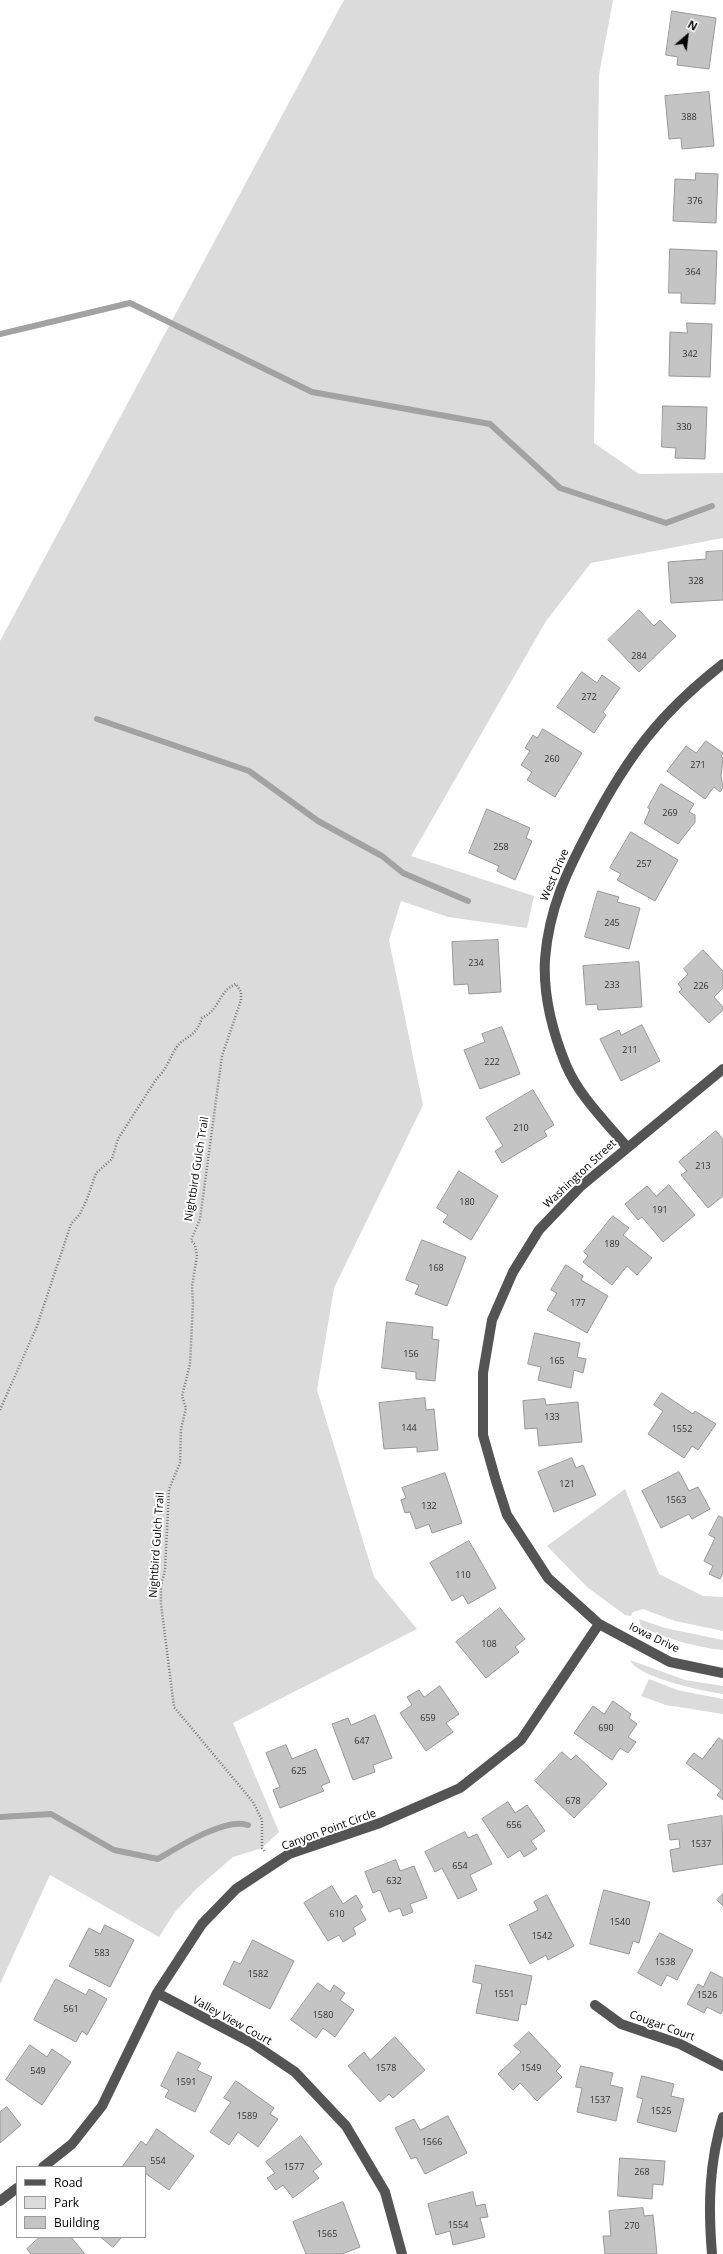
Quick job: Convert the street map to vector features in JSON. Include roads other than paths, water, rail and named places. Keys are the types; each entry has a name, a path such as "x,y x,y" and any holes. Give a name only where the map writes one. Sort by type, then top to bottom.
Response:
{"street":[{"name":"West Drive","path":"627,1147 587,1100 567,1066 558,1041 548,1003 546,967 551,918 558,893 568,868 610,790 636,749 660,720 691,689 723,664"},
{"name":"Washington Street","path":"599,1624 548,1578 508,1516 483,1435 483,1372 492,1320 513,1272 539,1230 580,1187 723,1069"},
{"name":"Iowa Drive","path":"599,1624 670,1662 723,1673"},
{"name":"Canyon Point Circle","path":"44,2166 72,2144 102,2106 157,1994 202,1924 236,1889 289,1854 380,1824 460,1788 521,1740 599,1624"},
{"name":"Valley View Court","path":"157,1994 252,2043 295,2072 346,2126 384,2192 402,2254"},
{"name":"Cougar Court","path":"595,2005 621,2024 680,2044 723,2066"},
{"path":"712,2254 710,2229 710,2176 714,2147 723,2117"},
{"path":"0,2202 16,2189"}],"waterway":[{"path":"0,334 130,303 312,392 490,424 560,488 666,523 712,506"},
{"path":"97,719 249,771 318,821 382,856 403,873 468,901"},
{"path":"0,1817 51,1814 114,1850 158,1859 202,1834 215,1829 227,1825 248,1825"}]}
